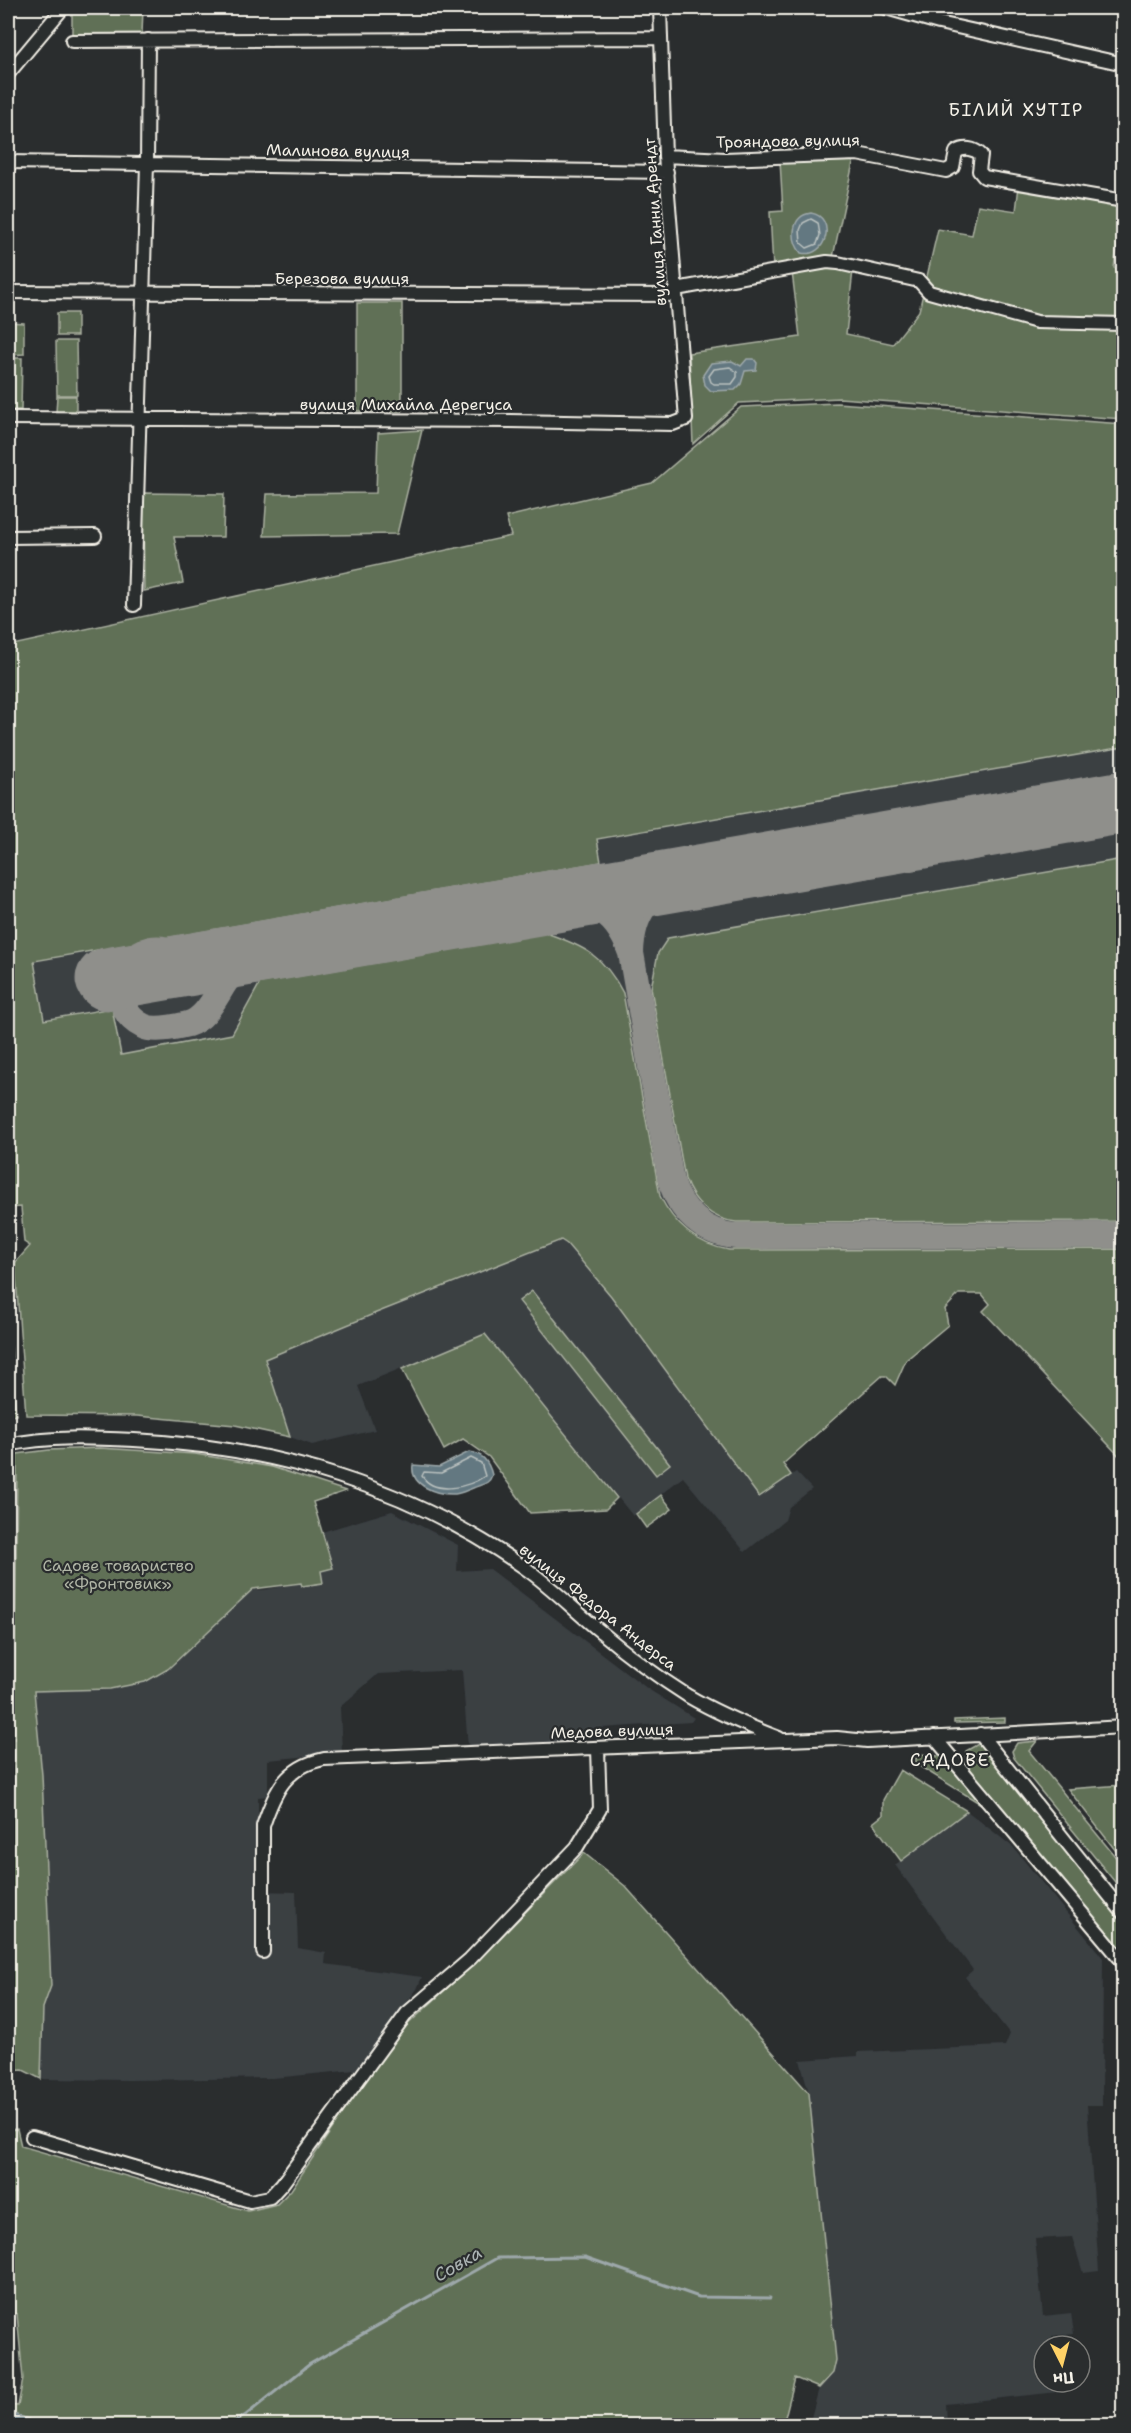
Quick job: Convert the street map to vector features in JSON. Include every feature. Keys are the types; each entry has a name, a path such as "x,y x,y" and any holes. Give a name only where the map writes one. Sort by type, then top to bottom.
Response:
{"street":[{"path":"8,74 63,8"},
{"name":"вулиця Ганни Арендт","path":"660,8 665,156 686,419 673,424"},
{"path":"886,8 939,23 1124,64"},
{"path":"72,41 661,38"},
{"path":"134,605 147,164 148,40"},
{"name":"Трояндова вулиця","path":"665,156 725,159 857,154 946,171 953,167 956,152 962,148 976,150 981,155 979,171 984,177 1124,201"},
{"name":"Малинова вулиця","path":"8,162 667,172"},
{"name":"Березова вулиця","path":"8,292 142,294 676,292 827,262 838,262 919,281 929,292 1038,322 1124,324"},
{"name":"вулиця Михайла Дерегуса","path":"8,418 673,424"},
{"path":"8,537 95,536"},
{"name":"вулиця Федора Андерса","path":"8,1445 53,1439 107,1438 207,1446 268,1456 375,1487 426,1509 472,1534 526,1569 657,1676 690,1697 783,1740"},
{"name":"Медова вулиця","path":"263,1952 263,1826 268,1810 284,1779 298,1767 324,1759 837,1738 867,1741 1124,1727"},
{"path":"980,1734 1124,1914"},
{"path":"934,1737 1124,1964"},
{"path":"32,2136 250,2201 270,2197 282,2184 408,2013 470,1959 577,1847 600,1809 598,1749"}],"shaded area":[{"path":"837,403 1123,424 1123,1327 1089,1292 611,1296 759,1497 796,1472 812,1489 789,1507 785,1520 745,1552 683,1477 633,1516 485,1334 358,1386 375,1430 312,1445 290,1437 265,1360 115,1235 28,1246 24,1242 21,1207 8,1208 8,646 511,536 506,517 652,483 741,407","holes":["519,1301 669,1464 656,1474"]},
{"path":"392,1511 458,1545 457,1571 490,1569 648,1689 694,1718 691,1722 587,1729 573,1743 468,1748 462,1670 378,1674 340,1707 342,1753 268,1760 268,1796 258,1797 258,1891 296,1892 298,1948 326,1953 325,1964 422,1977 417,1989 355,2070 273,2078 41,2079 43,2008 51,1986 42,1775 34,1691 110,1689 145,1682 168,1669 253,1589 263,1590 301,1583 321,1570 333,1568 322,1532"},
{"path":"967,1811 1013,1847 1103,1958 1102,2105 1087,2105 1099,2271 1083,2273 1072,2237 1035,2239 1043,2316 1071,2313 1074,2334 1032,2334 1032,2394 1039,2394 946,2404 947,2425 809,2425 819,2388 833,2373 836,2360 809,2093 800,2060 858,2056 858,2052 1005,2046 1010,2034 965,1977 973,1970 895,1865"},
{"path":"8,2058 17,2129 8,2130"}],"green space":[{"path":"72,8 143,8 142,34 72,34"},
{"path":"854,158 833,257 773,268 770,212 783,211 780,161"},
{"path":"1019,186 1123,205 1114,268 1123,270 1123,419 839,398 739,403 693,444 689,353 800,337 792,272 826,265 853,270 846,334 893,344 919,311 938,229 972,235 978,205 1016,211"},
{"path":"357,303 402,303 402,411 357,411"},
{"path":"57,313 77,313 77,336 57,336"},
{"path":"8,322 24,323 24,354 8,355"},
{"path":"56,341 76,341 77,395 57,395"},
{"path":"8,358 22,358 21,410 8,410"},
{"path":"57,396 76,396 76,413 56,413"},
{"path":"837,403 1123,424 1123,747 597,839 601,862 34,961 44,1020 112,1008 121,1055 232,1034 260,983 546,933 571,943 600,961 616,980 623,993 660,1196 680,1225 707,1244 729,1250 1123,1249 1123,1460 983,1311 990,1304 982,1294 959,1294 945,1309 948,1325 906,1360 895,1385 886,1376 882,1376 783,1464 791,1475 759,1497 611,1296 567,1244 561,1240 265,1359 290,1437 235,1425 137,1416 26,1415 15,1263 30,1246 24,1242 21,1207 8,1208 8,646 511,536 506,517 652,483 741,407"},
{"path":"422,430 397,534 264,536 267,494 376,493 378,433"},
{"path":"143,493 224,494 223,537 174,537 183,583 144,591"},
{"path":"1123,859 1123,1221 736,1222 711,1213 698,1202 685,1179 651,988 658,953 668,938"},
{"path":"532,1291 670,1464 656,1475 519,1301"},
{"path":"8,1317 16,1415 8,1417"},
{"path":"485,1334 617,1498 606,1509 530,1513 489,1457 463,1439 444,1450 402,1369"},
{"name":"Садове товариство «Фронтовик»","path":"100,1448 195,1454 272,1467 346,1491 313,1502 333,1568 321,1571 323,1583 302,1586 301,1583 253,1589 168,1669 145,1682 110,1689 34,1691 42,1775 51,1986 43,2008 41,2079 23,2070 11,2071 8,2058 8,1845 13,1845 17,1454"},
{"path":"661,1495 672,1509 646,1528 636,1514"},
{"path":"1005,1718 1005,1722 954,1723 954,1720"},
{"path":"1037,1741 1029,1751 1123,1866 1123,1892 1014,1758 1012,1751 1017,1743"},
{"path":"980,1743 1123,1923 1123,1954 965,1765 966,1751"},
{"path":"921,1754 944,1757 989,1809 916,1764 916,1757"},
{"path":"900,1770 967,1811 901,1861 873,1823 883,1815 883,1800"},
{"path":"1124,1785 1123,1860 1068,1789"},
{"path":"584,1853 625,1886 809,2093 836,2360 833,2373 819,2388 795,2378 783,2425 44,2425 8,2412 8,2405 18,2406 23,2379 17,2314 8,2312 8,2130 17,2129 21,2146 248,2211 277,2204 291,2190 367,2077 405,2027 484,1954"}],"water":[{"path":"811,213 819,216 824,222 825,237 817,250 801,253 795,241 794,229 799,219"},
{"path":"747,359 754,359 757,363 756,370 745,371 741,384 735,390 711,391 705,385 703,375 711,363 732,361 741,366"},
{"path":"469,1452 482,1456 489,1466 492,1475 484,1484 460,1493 448,1494 426,1488 416,1479 413,1465 439,1467"},
{"path":"8,2412 44,2425 8,2425"}],"waterway":[{"name":"Совка","path":"227,2426 246,2415 310,2364 497,2258 585,2257 699,2297 770,2298"}],"taxiway":[{"path":"631,953 635,926 645,905 662,890 687,878"},
{"path":"537,904 569,902 595,908 606,914 624,937 631,953 671,1181 680,1202 704,1226 736,1236 1124,1235"},
{"path":"214,960 194,958 162,949 151,949 139,954 129,962 120,984 125,1008 132,1018 148,1028 188,1024 202,1016 236,969 271,950"}],"runway":[{"path":"107,979 1124,802"}],"district":[{"name":"БІЛИЙ ХУТІР","path":"1016,110"},
{"name":"САДОВЕ","path":"950,1760"}]}
